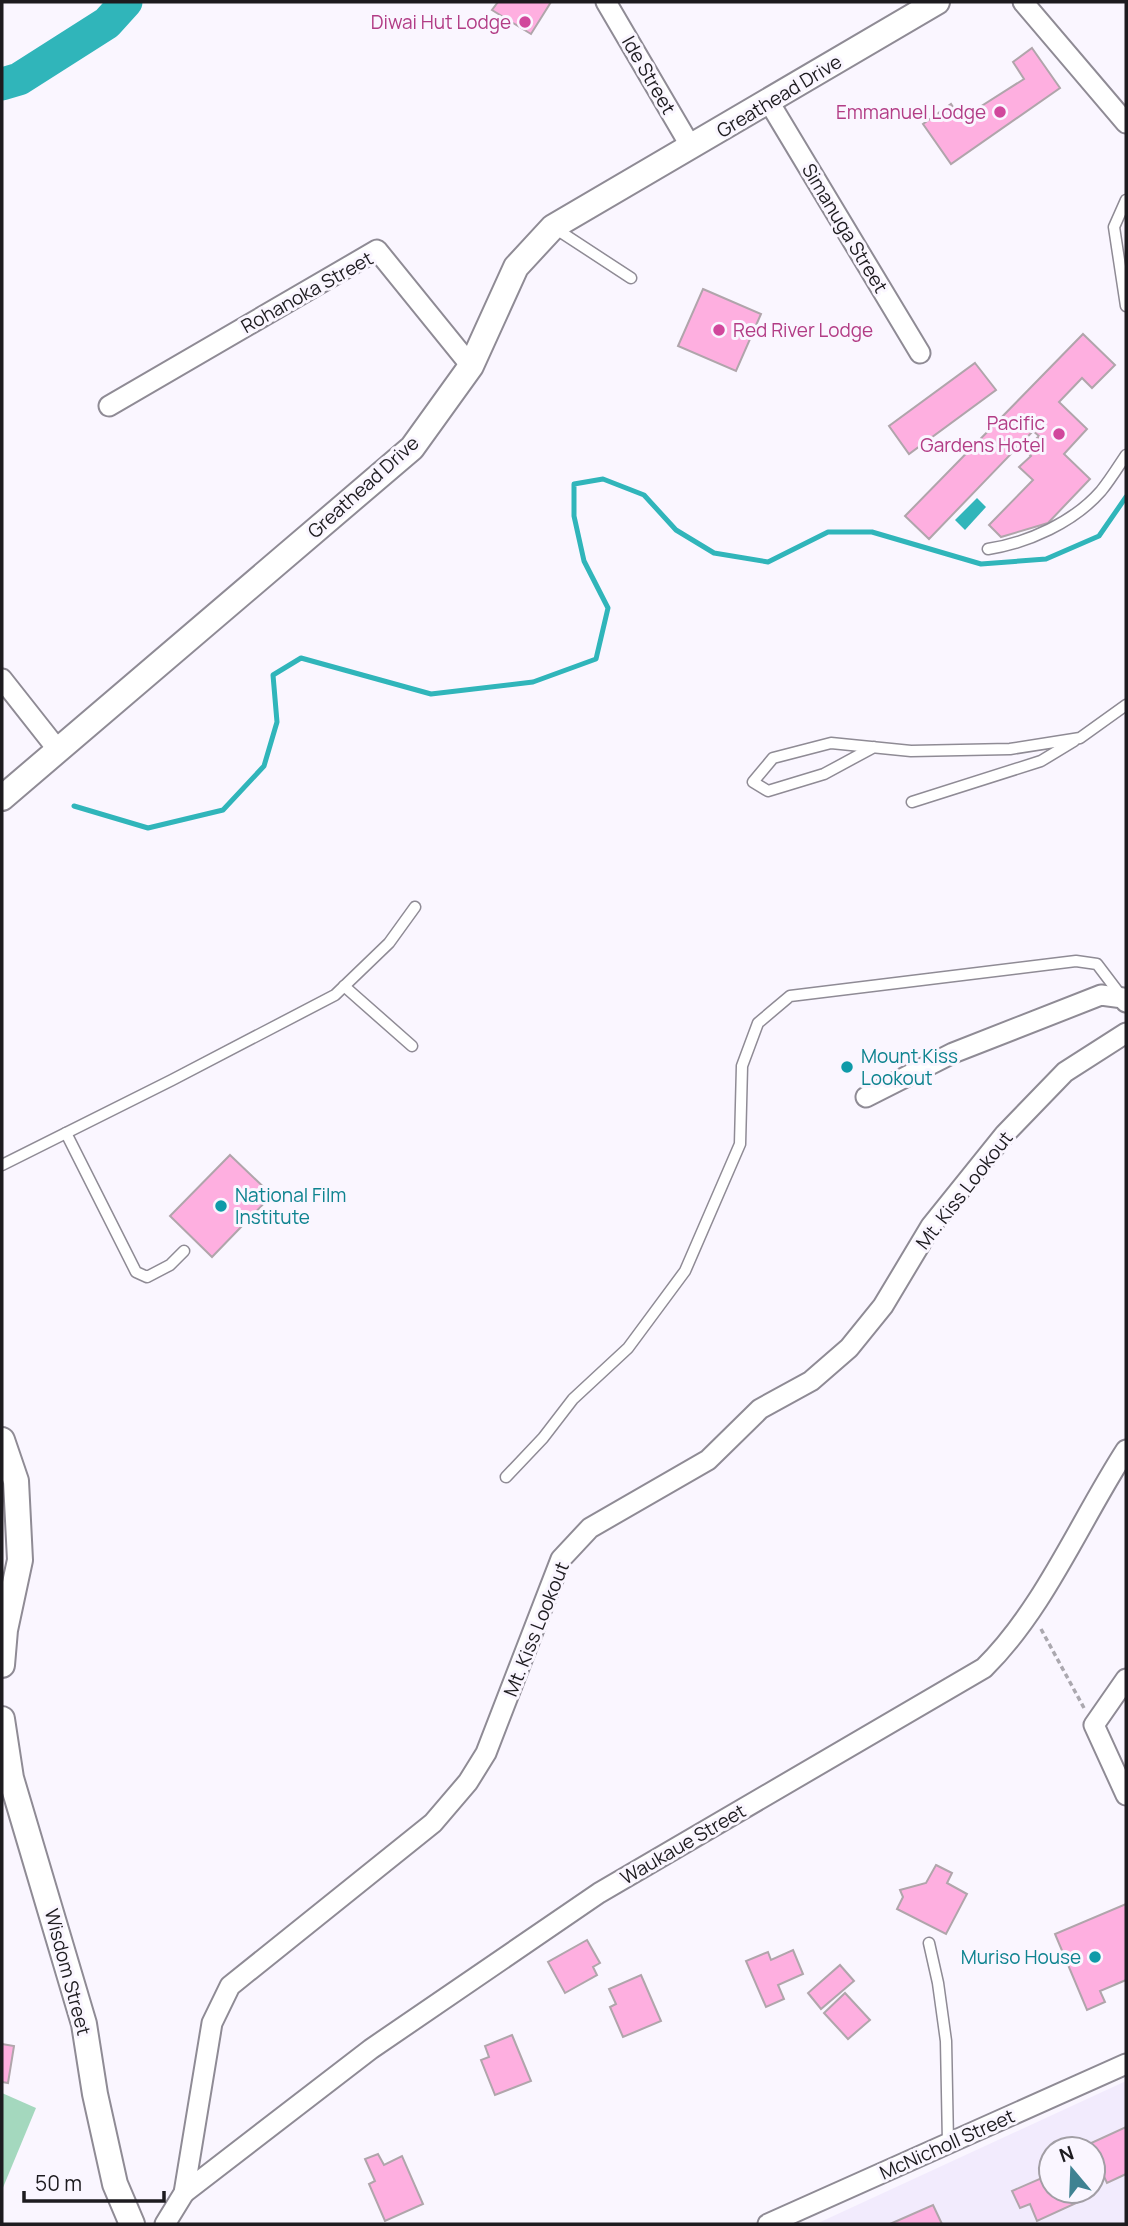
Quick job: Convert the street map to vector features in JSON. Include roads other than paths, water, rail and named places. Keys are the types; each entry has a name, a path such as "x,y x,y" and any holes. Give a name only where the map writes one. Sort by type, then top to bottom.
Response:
{"street":[{"name":"Ide Street","path":"606,2 691,147"},
{"path":"1023,2 1126,123"},
{"name":"Greathead Drive","path":"2,798 412,447 471,366 516,267 553,227 769,102 929,4"},
{"name":"Simanuga Street","path":"769,102 920,353"},
{"name":"Rohanoka Street","path":"109,406 377,250 471,366"},
{"path":"2,679 58,750"},
{"path":"866,1097 953,1053 1101,995 1124,1000"},
{"name":"Mt. Kiss Lookout","path":"164,2224 184,2193 212,2022 230,1986 433,1823 468,1782 486,1752 561,1559 590,1528 708,1460 760,1409 811,1381 849,1348 883,1306 932,1226 1005,1134 1065,1072 1126,1033"},
{"path":"2,1440 16,1481 20,1560 5,1630 2,1665"},
{"name":"Waukaue Street","path":"184,2193 371,2049 599,1893 984,1668 1005,1647 1031,1611 1126,1450"},
{"path":"1126,1679 1094,1725 1126,1795"},
{"name":"Wisdom Street","path":"2,1720 12,1778 84,2024 95,2094 115,2184 131,2224"},
{"name":"McNicholl Street","path":"768,2224 1126,2064"}],"lane":[{"path":"1126,200 1114,228 1126,306"},
{"path":"553,227 631,278"},
{"path":"988,549 1004,547 1057,527 1100,492 1126,455"},
{"path":"912,802 1041,761 1080,738 1126,705"},
{"path":"874,747 824,774 768,791 753,782 773,758 831,743 874,747 911,751 1010,749 1080,738"},
{"path":"2,1165 323,1001 344,986 389,943 415,907"},
{"path":"506,1477 543,1438 573,1399 628,1348 685,1271 740,1144 742,1066 758,1023 790,996 1076,961 1097,964 1124,1000"},
{"path":"344,986 412,1046"},
{"path":"66,1133 136,1272 146,1277 170,1265 184,1251"},
{"path":"929,1943 946,2040 948,2144"}],"water":[{"path":"977,498 986,507 965,530 955,520"}],"waterway":[{"path":"2,84 19,79 107,23 126,2"},
{"path":"74,806 148,828 223,810 264,766 277,722 273,675 301,658 431,694 533,682 596,659 608,608 584,561 574,516 574,484 603,479 644,495 676,530 714,553 768,562 828,532 872,532 981,564 1046,559 1099,536 1126,497"}],"place":[{"name":"Diwai Hut Lodge","path":"525,22"},
{"name":"Emmanuel Lodge","path":"1000,112"},
{"name":"Red River Lodge","path":"719,330"},
{"name":"Pacific Gardens Hotel","path":"1059,434"},
{"name":"Mount Kiss Lookout","path":"847,1067"},
{"name":"National Film Institute","path":"221,1206"},
{"name":"Muriso House","path":"1095,1957"}]}
